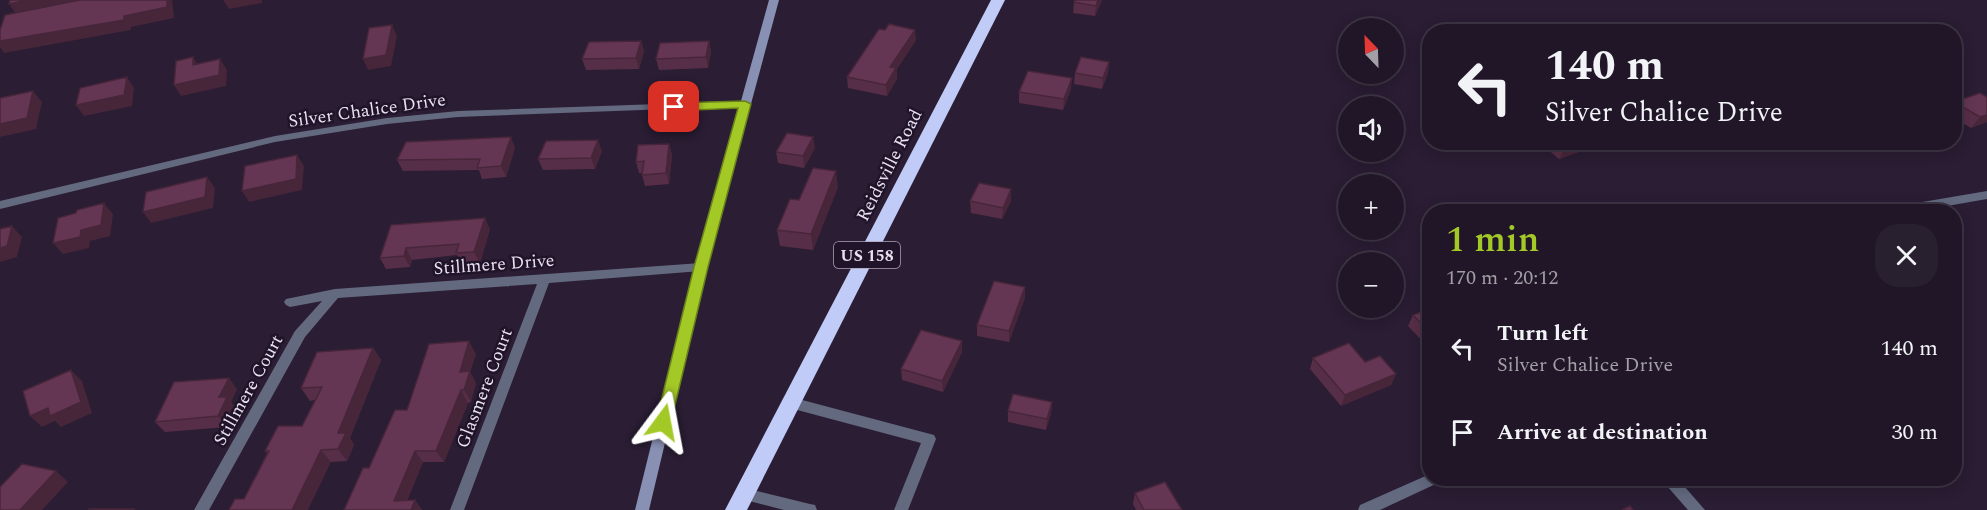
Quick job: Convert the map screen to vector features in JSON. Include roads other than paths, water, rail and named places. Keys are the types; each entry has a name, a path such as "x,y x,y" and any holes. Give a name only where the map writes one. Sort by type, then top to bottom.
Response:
{"highway":[{"name":"Reidsville Road","path":"740,502 998,0"}],"street":[{"path":"642,510 701,267 774,0"},
{"name":"Silver Chalice Drive","path":"0,205 286,137 387,121 458,114 745,104"},
{"path":"1934,204 1987,195"},
{"name":"Stillmere Drive","path":"290,302 335,294 701,267"},
{"name":"Glasmere Court","path":"457,510 545,278"},
{"name":"Stillmere Court","path":"201,510 300,334 335,294"},
{"path":"791,403 928,439 901,510"},
{"path":"1365,510 1422,484"},
{"path":"1675,486 1698,510"},
{"path":"740,502 810,510"}]}
